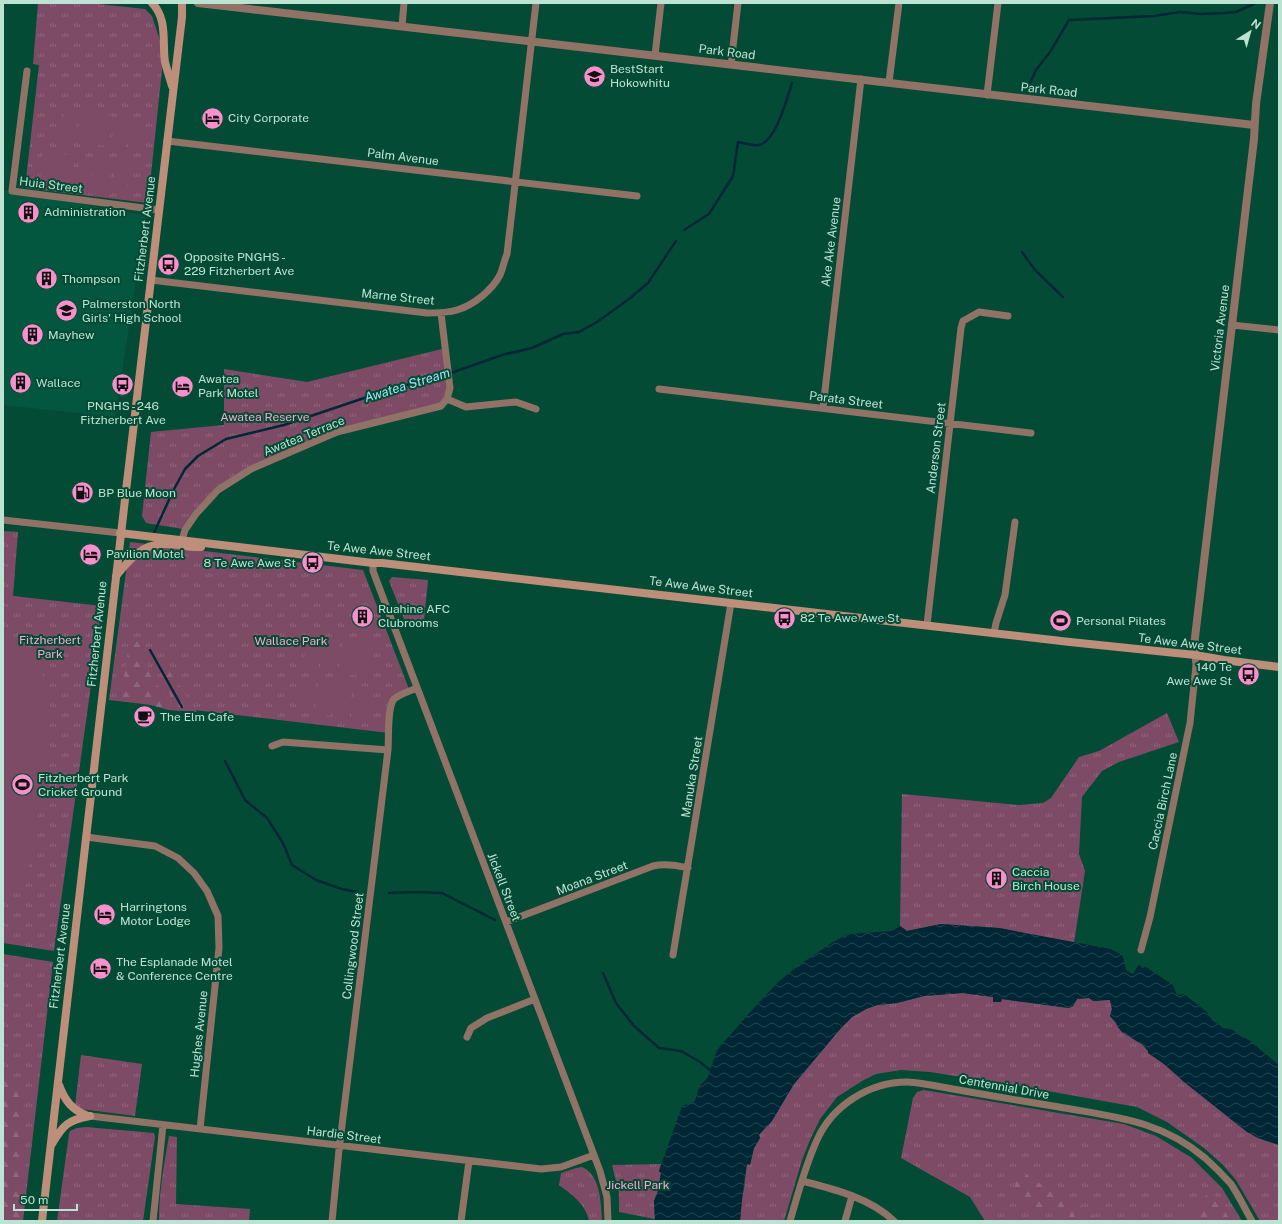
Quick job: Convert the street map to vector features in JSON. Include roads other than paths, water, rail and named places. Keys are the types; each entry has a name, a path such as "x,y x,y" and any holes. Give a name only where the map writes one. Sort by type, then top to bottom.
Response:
{"main road":[{"path":"152,3 157,8 162,23 165,62 173,91"},
{"name":"Fitzherbert Avenue","path":"42,1221 120,533 182,17 182,3"},
{"name":"Te Awe Awe Street","path":"120,533 1195,655 1279,667"},
{"path":"116,576 132,557 150,546 163,544 197,547 222,545"},
{"path":"58,1082 63,1095 72,1107 78,1112 90,1116"},
{"path":"51,1147 67,1124 77,1119 90,1116"}],"street":[{"name":"Park Road","path":"198,3 1254,125"},
{"path":"402,26 404,3"},
{"name":"Marne Street","path":"151,280 427,313 442,313 458,310 473,302 488,291 499,276 507,254 536,3"},
{"path":"655,55 660,3"},
{"path":"731,64 738,3"},
{"path":"889,82 899,3"},
{"path":"987,95 998,3"},
{"name":"Victoria Avenue","path":"1195,655 1194,646 1253,146 1254,125 1270,3"},
{"name":"Huia Street","path":"27,71 12,191 159,210"},
{"name":"Ake Ake Avenue","path":"823,408 862,79"},
{"name":"Palm Avenue","path":"167,141 637,196"},
{"name":"Anderson Street","path":"927,625 963,321 979,312 1008,316"},
{"path":"442,313 450,388 447,399 466,406 516,402 536,408"},
{"path":"1232,324 1279,330"},
{"name":"Parata Street","path":"659,389 1031,433"},
{"name":"Awatea Terrace","path":"182,540 185,530 196,514 218,490 251,469 337,432 441,406 447,399"},
{"path":"3,520 120,533"},
{"path":"994,633 1005,595 1016,522"},
{"name":"Jickell Street","path":"374,563 373,571 594,1155 607,1198 608,1221"},
{"name":"Manuka Street","path":"673,955 731,603"},
{"name":"Caccia Birch Lane","path":"1141,950 1150,917 1190,723 1196,665 1195,655"},
{"name":"Collingwood Street","path":"332,1221 388,750 392,702 400,695 417,688"},
{"path":"272,746 283,742 388,750"},
{"name":"Hughes Avenue","path":"86,837 155,846 178,858 194,873 207,891 218,916 219,948 200,1130"},
{"name":"Moana Street","path":"506,922 653,866 670,864 688,868"},
{"path":"467,1036 471,1028 487,1018 535,998"},
{"name":"Centennial Drive","path":"790,1221 813,1149 822,1130 848,1102 869,1090 900,1083 916,1083 1101,1114 1152,1126 1168,1133 1186,1144 1211,1163 1231,1185 1252,1221"},
{"name":"Hardie Street","path":"90,1116 469,1161 551,1169 566,1166 594,1155"},
{"path":"153,1221 163,1125"},
{"path":"461,1221 469,1161"},
{"path":"802,1181 864,1201 883,1212 894,1221"},
{"path":"845,1221 852,1196"}],"water":[{"path":"941,924 999,928 1111,949 1122,955 1126,970 1133,974 1139,964 1142,968 1146,967 1173,985 1177,995 1184,994 1207,1012 1212,1020 1223,1028 1231,1029 1250,1041 1279,1065 1279,1145 1258,1138 1247,1132 1184,1082 1164,1064 1148,1053 1143,1045 1122,1032 1110,1016 1112,1009 1110,1000 1093,1001 1089,998 1077,999 1073,1006 1069,1008 1002,999 1001,1002 993,1002 993,997 962,993 924,996 897,1003 877,1005 852,1017 794,1084 772,1121 759,1135 760,1138 754,1148 750,1165 747,1164 740,1221 655,1221 654,1201 658,1191 661,1173 659,1171 682,1106 694,1102 699,1087 708,1077 717,1050 778,982 833,942 848,934 892,931 900,926 907,931"}],"waterway":[{"name":"Awatea Stream","path":"1029,85 1036,70 1050,52 1069,20 1154,16 1180,12 1201,14 1236,12 1254,4"},
{"name":"Awatea Stream","path":"684,230 709,214 733,176 738,142 759,145 771,136 784,109 792,83"},
{"name":"Awatea Stream","path":"153,535 185,469 198,456 226,439 284,425 388,390 448,374 502,355 532,348 563,334 579,332 597,322 648,283 676,241"},
{"path":"1022,252 1035,270 1063,297"},
{"name":"Awatea Stream","path":"150,650 182,707"},
{"name":"Awatea Stream","path":"225,761 245,800 267,818 283,843 292,865 316,880 342,889 358,892"},
{"path":"389,893 442,893 495,920"},
{"name":"Awatea Stream","path":"603,973 616,1003 634,1026 659,1048 681,1051 700,1062 710,1070"}],"place":[{"name":"BestStart Hokowhitu","path":"595,76"},
{"name":"City Corporate","path":"213,118"},
{"name":"Administration","path":"29,212"},
{"name":"Opposite PNGHS - 229 Fitzherbert Ave","path":"168,264"},
{"name":"Thompson","path":"47,279"},
{"name":"Palmerston North Girls' High School","path":"67,311"},
{"name":"Mayhew","path":"33,335"},
{"name":"Wallace","path":"21,383"},
{"name":"PNGHS - 246 Fitzherbert Ave","path":"123,385"},
{"name":"Awatea Park Motel","path":"183,386"},
{"name":"BP Blue Moon","path":"83,493"},
{"name":"Pavilion Motel","path":"91,554"},
{"name":"8 Te Awe Awe St","path":"312,563"},
{"name":"Ruahine AFC Clubrooms","path":"363,616"},
{"name":"82 Te Awe Awe St","path":"784,618"},
{"name":"Personal Pilates","path":"1061,621"},
{"name":"140 Te Awe Awe St","path":"1248,674"},
{"name":"The Elm Cafe","path":"145,717"},
{"name":"Fitzherbert Park Cricket Ground","path":"22,785"},
{"name":"Caccia Birch House","path":"996,879"},
{"name":"Harringtons Motor Lodge","path":"104,914"},
{"name":"The Esplanade Motel & Conference Centre","path":"100,969"}],"park label":[{"name":"Awatea Reserve","path":"265,417"},
{"name":"Wallace Park","path":"291,641"},
{"name":"Fitzherbert Park","path":"50,647"},
{"name":"Jickell Park","path":"638,1185"}]}
